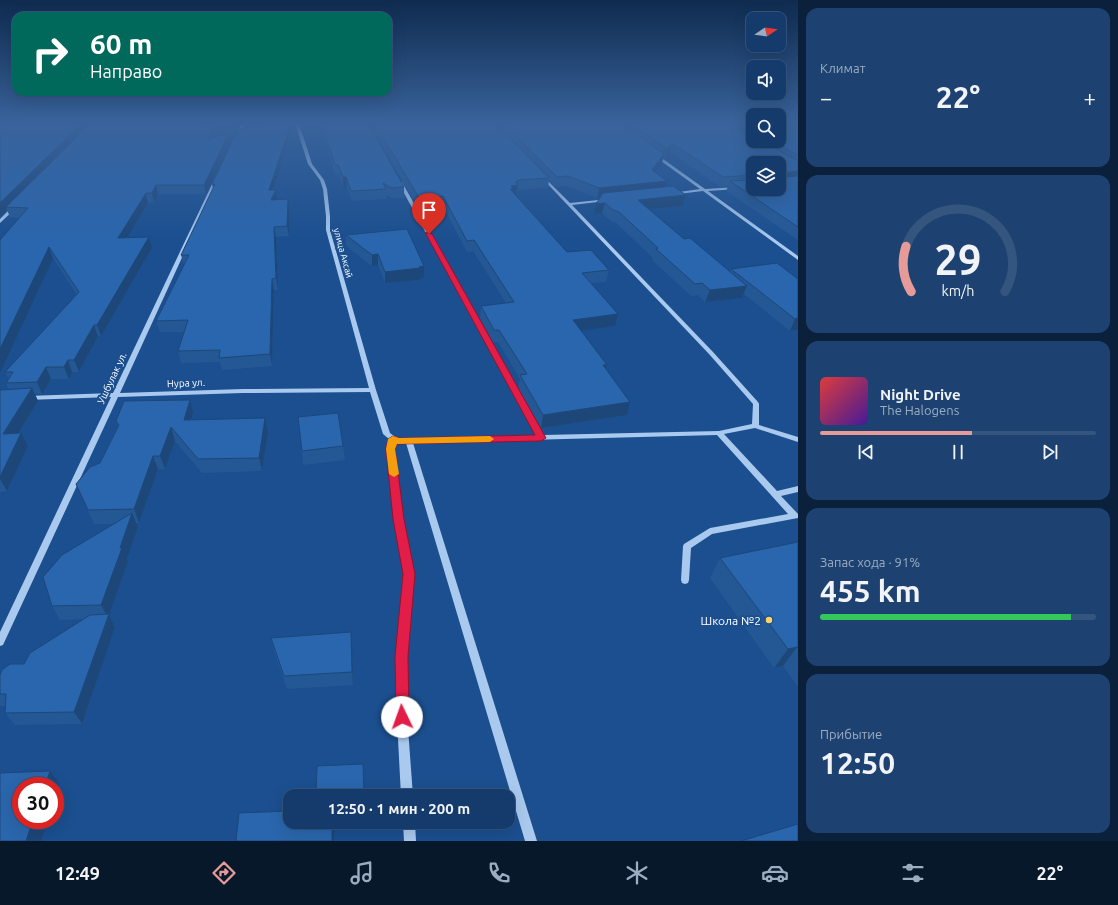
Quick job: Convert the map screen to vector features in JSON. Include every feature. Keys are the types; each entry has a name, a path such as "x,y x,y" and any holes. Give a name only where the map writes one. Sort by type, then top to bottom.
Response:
{"street":[{"name":"улица Аксай","path":"309,162 322,180 325,189 328,230 373,390 387,434 393,439"},
{"path":"665,162 798,258"},
{"path":"537,171 711,354 756,404 756,426"},
{"name":"Ушбулак ул.","path":"0,642 219,173"},
{"path":"398,178 541,438"},
{"path":"667,194 746,187"},
{"path":"569,204 614,199"},
{"path":"0,222 16,206"},
{"name":"Нура ул.","path":"23,398 116,394 373,390"},
{"path":"407,789 401,701 402,656 409,574 399,519 391,449 393,439 398,441 409,441 719,433 756,426 798,440"},
{"path":"685,580 687,546 710,531 795,516 719,433"},
{"path":"409,441 531,841"},
{"path":"776,494 798,489"},
{"path":"409,829 410,841"}],"building":[{"path":"0,162 42,162 0,203"},
{"path":"51,162 215,162 204,185 156,185 152,193 146,193 118,238 149,237 97,325 94,325 74,360 68,360 64,367 46,367 37,382 6,383 13,372 5,372 79,292 49,247 0,349 0,240 28,208 6,207"},
{"path":"222,162 278,162 269,190 276,190 271,200 288,199 287,226 274,227 276,278 272,279 270,354 219,358 220,350 178,351 188,320 156,321 189,255 181,255 215,184 212,184"},
{"path":"334,162 390,162 404,187 392,188 383,183 386,189 351,191 346,177 343,177 338,165 335,165"},
{"path":"398,162 534,162 549,178 518,180 519,181 515,182 518,185 511,186 513,189 510,189 567,252 591,250 609,270 582,273 618,314 573,320 607,365 603,365 630,402 543,415 520,375 527,374 499,330 494,330 481,306 514,302 474,240 467,241 443,196 419,198"},
{"path":"542,162 658,162 652,170 667,181 599,188 568,176 557,177"},
{"path":"701,162 746,162 746,175 723,177"},
{"path":"786,162 798,162 798,171 786,173"},
{"path":"798,176 798,227 752,196 786,196 786,177"},
{"path":"746,180 746,192 730,181"},
{"path":"673,186 686,195 638,200 684,239 690,238 747,286 710,290 702,283 695,284 656,249 658,248 619,212 613,210 605,203 596,204 603,193"},
{"path":"407,229 424,266 419,267 420,268 385,272 378,254 372,255 346,235"},
{"path":"777,263 798,279 798,318 795,319 731,269"},
{"path":"32,388 3,434 21,433 0,477 0,390"},
{"path":"190,400 184,420 265,418 259,458 198,459 171,427 160,456 153,456 134,509 88,510 76,484 90,467 100,463 119,425 116,421 124,401"},
{"path":"338,413 343,446 302,451 298,417"},
{"path":"132,513 120,548 122,548 101,605 52,606 43,577 62,555"},
{"path":"798,542 798,648 788,649 720,558"},
{"path":"109,614 74,712 5,713 6,694 0,694 0,675 2,670 10,664 24,664 30,653 90,615"},
{"path":"351,632 352,672 284,676 271,638"},
{"path":"363,764 364,789 316,789 317,766"},
{"path":"50,771 48,777 12,777 12,829 30,829 26,841 0,841 0,773"},
{"path":"283,811 283,829 332,829 332,841 236,841 239,813"},
{"path":"798,824 798,841 741,841"}],"slow traffic":[{"path":"394,474 391,449 393,439 398,441 490,439"}],"place":[{"name":"Школа №2","path":"769,620"}],"route":[{"path":"402,717 402,656 409,574 399,519 391,449 393,439 398,441 409,441 541,438 429,234"}]}
